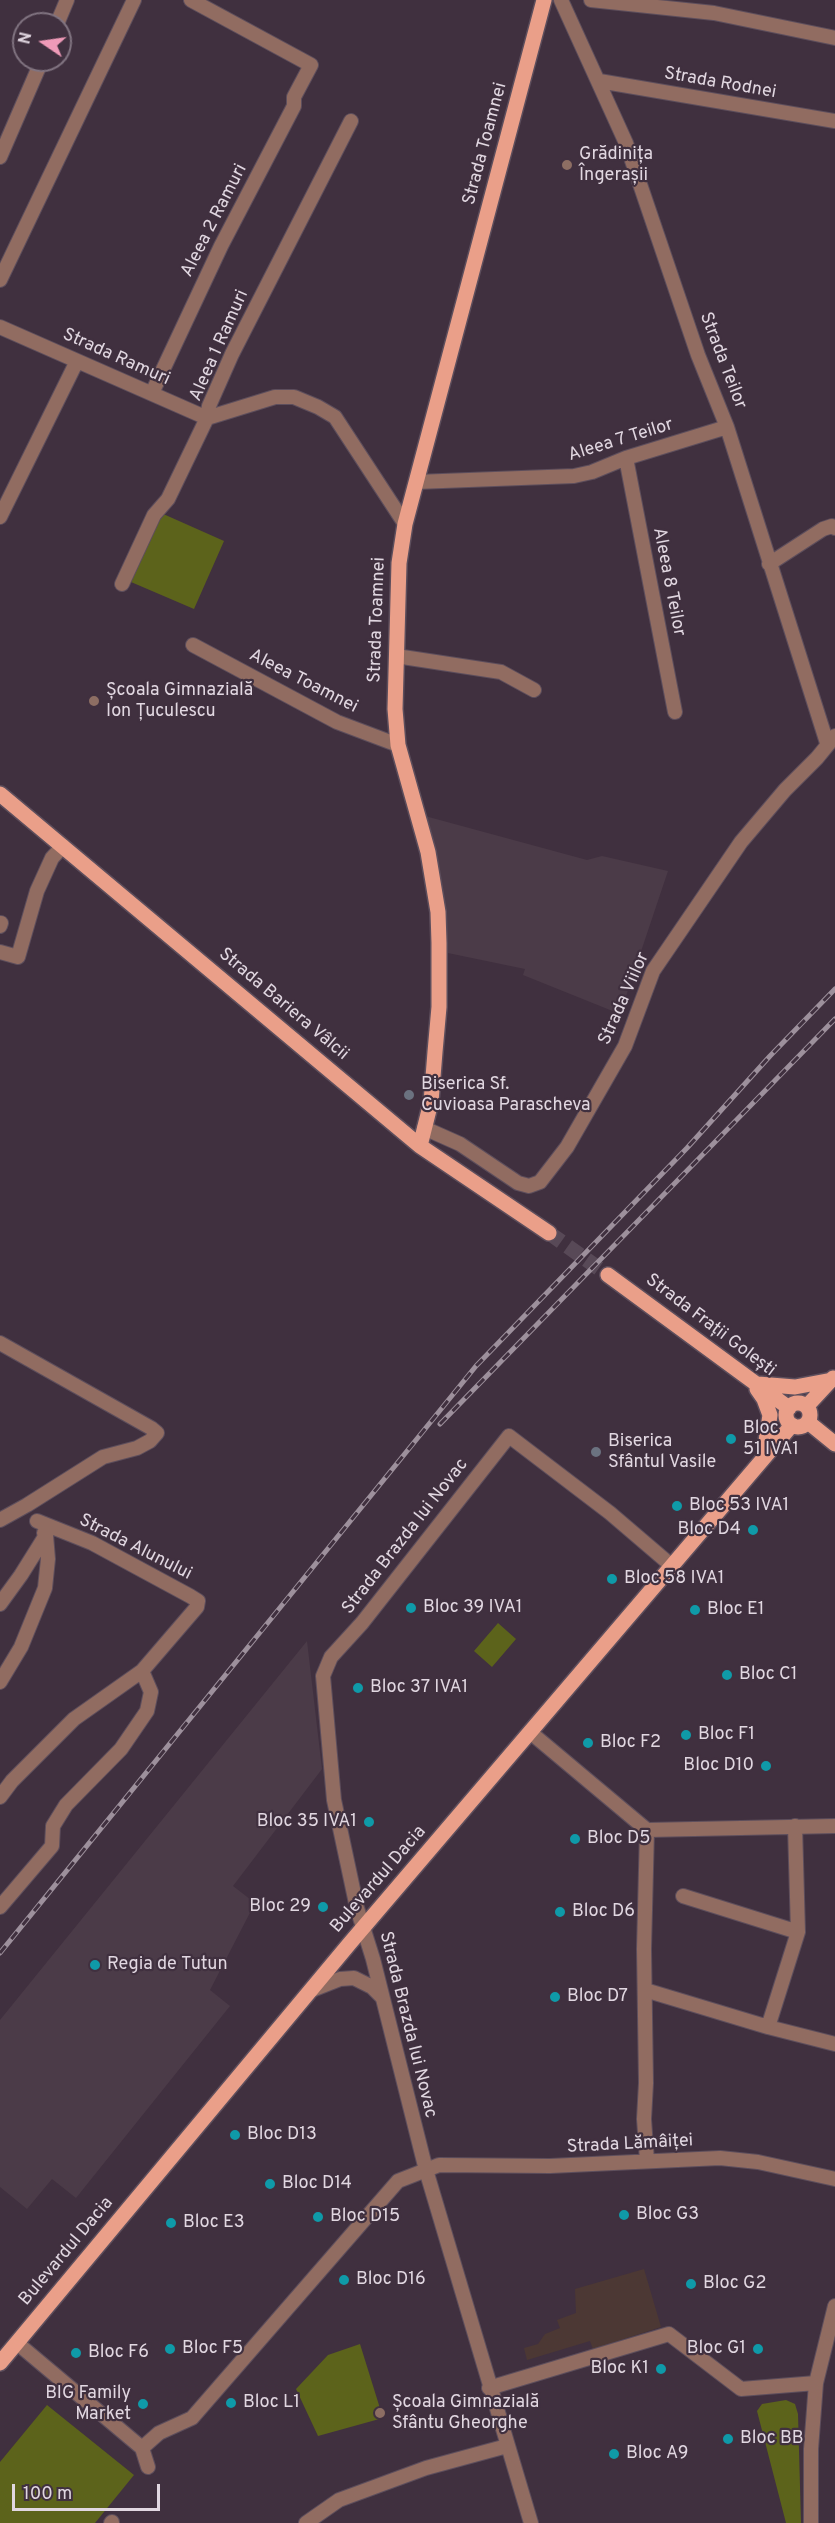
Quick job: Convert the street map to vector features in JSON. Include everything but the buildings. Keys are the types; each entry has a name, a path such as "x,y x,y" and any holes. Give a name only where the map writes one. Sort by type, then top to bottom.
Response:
{"main road":[{"name":"Strada Toamnei","path":"420,1146 431,1102 439,1007 438,912 428,852 398,745 395,709 396,587 405,524 544,0"},
{"name":"Strada Bariera Vâlcii","path":"0,794 420,1146 549,1233"},
{"name":"Strada Frații Golești","path":"608,1275 789,1408"},
{"path":"754,1384 795,1388 833,1378"},
{"path":"807,1406 833,1378"},
{"path":"754,1384 764,1399 770,1415 767,1442 762,1459"},
{"path":"797,1403 807,1406 810,1413 808,1422 800,1427 792,1425 787,1418 789,1408 797,1403"},
{"path":"808,1422 835,1444"},
{"name":"Bulevardul Dacia","path":"0,2363 364,1927 792,1425"}],"street":[{"path":"0,280 134,0"},
{"name":"Aleea 2 Ramuri","path":"152,393 221,246 294,106 294,97 311,65 191,0"},
{"name":"Strada Teilor","path":"561,0 626,143 698,355 727,427 769,564 831,740"},
{"path":"591,0 714,13 835,38"},
{"path":"0,157 37,72"},
{"name":"Strada Rodnei","path":"599,81 835,122"},
{"name":"Aleea 1 Ramuri","path":"122,584 154,515 168,499 207,418 209,406 232,354 351,121"},
{"name":"Strada Ramuri","path":"0,327 207,418"},
{"path":"0,517 76,361"},
{"path":"207,418 275,397 294,397 318,407 335,417 405,524"},
{"name":"Aleea 7 Teilor","path":"416,482 555,478 592,472 626,458 727,427"},
{"name":"Aleea 8 Teilor","path":"626,458 675,712"},
{"path":"769,564 823,529 832,526 835,528"},
{"name":"Aleea Toamnei","path":"193,645 337,722 398,745"},
{"path":"396,656 501,672 534,690"},
{"name":"Strada Viilor","path":"424,1128 460,1143 518,1183 529,1186 540,1182 567,1147 624,1046 653,971 741,842 785,790 818,759 831,740"},
{"path":"0,952 18,957 37,891 52,858 63,846"},
{"path":"0,1343 151,1428 157,1434 137,1448 104,1457 0,1520"},
{"name":"Strada Brazda lui Novac","path":"531,2523 426,2170 364,1927 355,1901 334,1800 323,1676 331,1657 362,1623 509,1436 610,1513 672,1566"},
{"path":"0,1682 21,1647 45,1588 48,1559 46,1535 27,1505"},
{"name":"Strada Alunului","path":"0,1797 12,1780 74,1719 142,1671 192,1615 198,1601 92,1543 37,1521"},
{"path":"0,1604 46,1535"},
{"path":"0,1906 52,1846 53,1826 66,1805 121,1749 147,1711 151,1692 142,1671"},
{"path":"530,1732 647,1830 835,1826"},
{"path":"768,2027 798,1932 795,1826"},
{"path":"647,1830 644,1949 646,2083 644,2119 647,2161"},
{"path":"683,1896 798,1932"},
{"path":"312,1990 340,1978 354,1978 372,1986 382,1997"},
{"path":"645,1990 768,2027 835,2044"},
{"name":"Strada Lămâiței","path":"142,2448 159,2433 192,2418 398,2181 426,2170 439,2165 550,2166 720,2158 758,2162 835,2180"},
{"path":"811,2523 811,2449 816,2383 835,2306"},
{"path":"489,2388 669,2334 741,2389 816,2383"},
{"path":"17,2343 142,2448 148,2467"},
{"path":"306,2523 339,2500 426,2468 507,2446"}],"shaded area":[{"path":"425,816 587,860 602,856 668,871 620,1014 523,975 525,969 443,952 443,891"},
{"path":"307,1641 322,1769 233,1886 255,1903 210,1990 230,2006 76,2198 52,2179 27,2209 0,2187 0,2020"},
{"path":"644,2269 661,2327 593,2349 590,2341 527,2360 524,2348 538,2344 545,2334 560,2328 557,2320 576,2313 575,2289"}],"green space":[{"path":"161,513 224,541 194,609 131,582"},
{"path":"498,1623 516,1639 492,1667 474,1651"},
{"path":"360,2344 383,2418 318,2436 296,2389 328,2355"},
{"path":"786,2400 795,2404 798,2414 801,2523 786,2523 757,2411 762,2404"},
{"path":"47,2405 134,2475 95,2523 0,2523 0,2462"}],"tunnel":[{"path":"549,1233 608,1275"}],"railway":[{"path":"0,1953 476,1366 687,1148 770,1056 835,989"},
{"path":"440,1424 835,1019"}],"place":[{"name":"Grădinița Îngerașii","path":"567,165"},
{"name":"Școala Gimnazială Ion Țuculescu","path":"94,701"},
{"name":"Biserica Sf. Cuvioasa Parascheva","path":"409,1095"},
{"name":"Bloc 51 IVA1","path":"731,1439"},
{"name":"Biserica Sfântul Vasile","path":"596,1452"},
{"name":"Bloc 53 IVA1","path":"677,1506"},
{"name":"Bloc D4","path":"753,1530"},
{"name":"Bloc 58 IVA1","path":"612,1579"},
{"name":"Bloc 39 IVA1","path":"411,1608"},
{"name":"Bloc E1","path":"695,1610"},
{"name":"Bloc C1","path":"727,1675"},
{"name":"Bloc 37 IVA1","path":"358,1688"},
{"name":"Bloc F1","path":"686,1735"},
{"name":"Bloc F2","path":"588,1743"},
{"name":"Bloc D10","path":"766,1766"},
{"name":"Bloc 35 IVA1","path":"369,1822"},
{"name":"Bloc D5","path":"575,1839"},
{"name":"Bloc 29","path":"323,1907"},
{"name":"Bloc D6","path":"560,1912"},
{"name":"Regia de Tutun","path":"95,1965"},
{"name":"Bloc D7","path":"555,1997"},
{"name":"Bloc D13","path":"235,2135"},
{"name":"Bloc D14","path":"270,2184"},
{"name":"Bloc G3","path":"624,2215"},
{"name":"Bloc D15","path":"318,2217"},
{"name":"Bloc E3","path":"171,2223"},
{"name":"Bloc D16","path":"344,2280"},
{"name":"Bloc G2","path":"691,2284"},
{"name":"Bloc F5","path":"170,2349"},
{"name":"Bloc G1","path":"758,2349"},
{"name":"Bloc F6","path":"76,2353"},
{"name":"Bloc K1","path":"661,2369"},
{"name":"Bloc L1","path":"231,2403"},
{"name":"BIG Family Market","path":"143,2404"},
{"name":"Școala Gimnazială Sfântu Gheorghe","path":"380,2413"},
{"name":"Bloc BB","path":"728,2439"},
{"name":"Bloc A9","path":"614,2454"}]}
